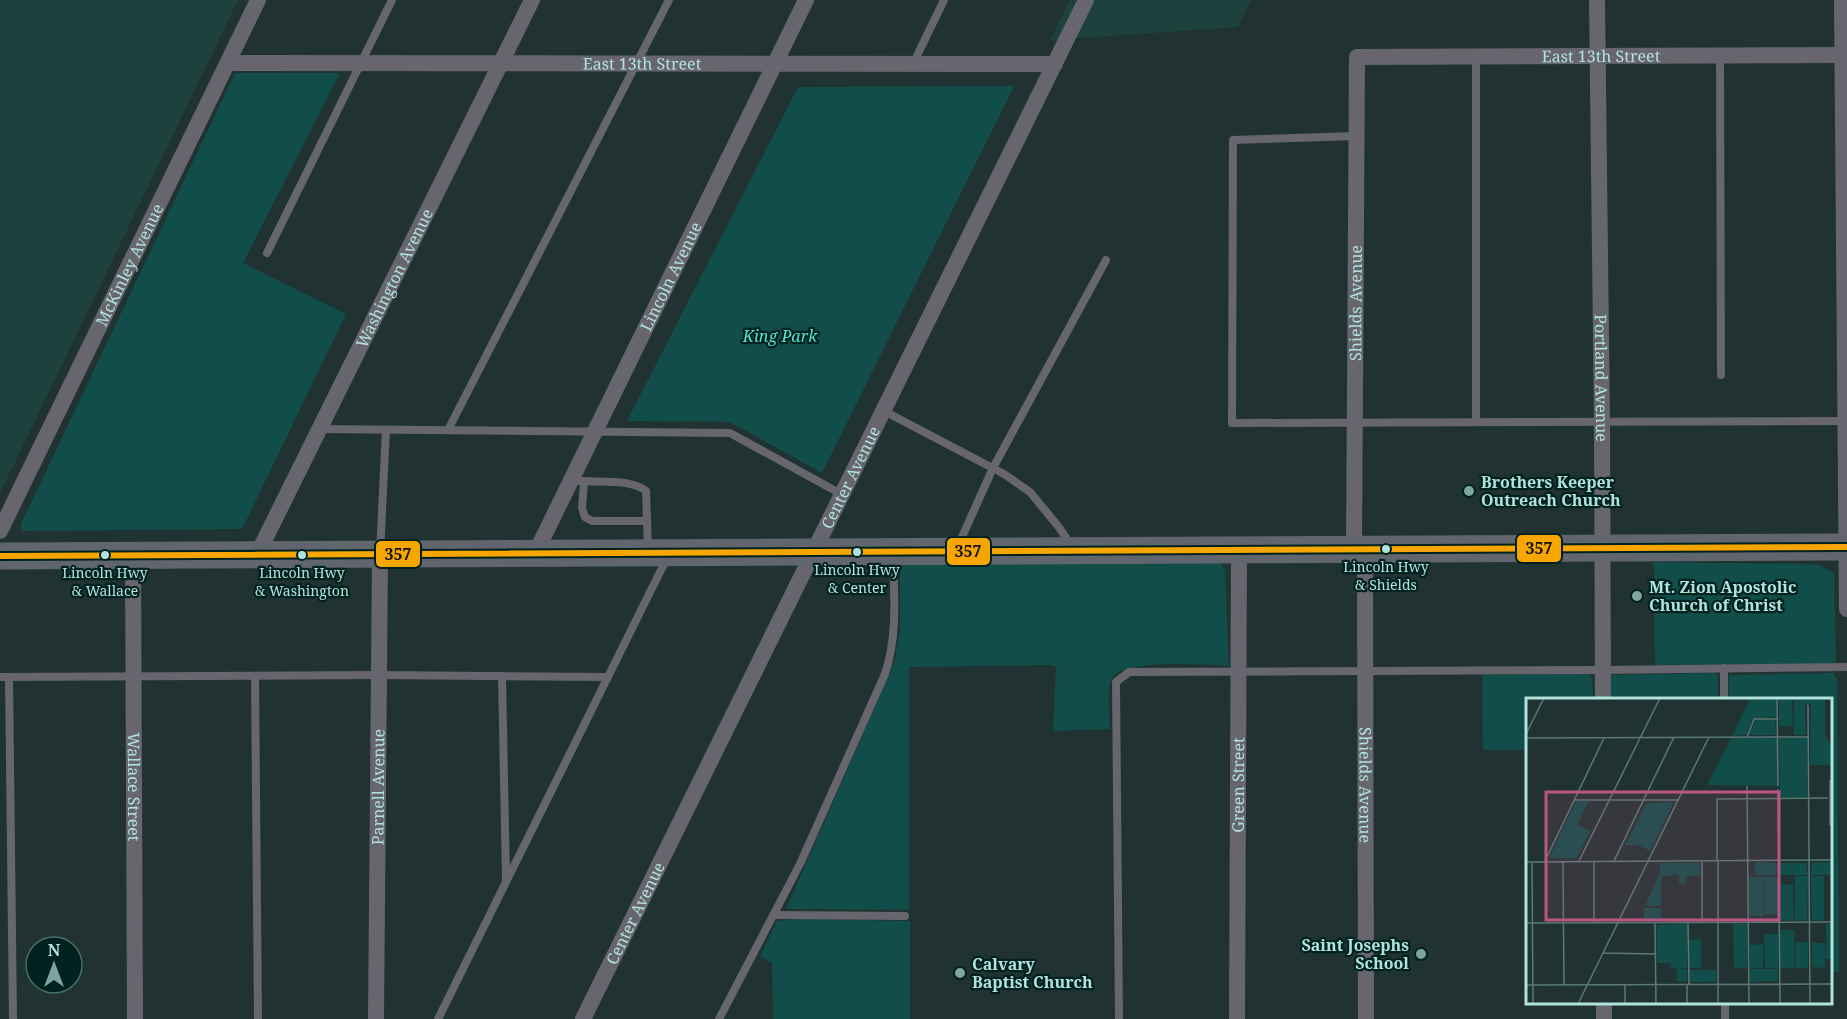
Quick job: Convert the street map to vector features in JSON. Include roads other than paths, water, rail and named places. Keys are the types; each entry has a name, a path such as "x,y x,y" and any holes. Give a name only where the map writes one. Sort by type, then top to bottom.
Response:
{"main road":[{"path":"0,556 1847,547"}],"street":[{"name":"McKinley Avenue","path":"0,531 258,0"},
{"name":"Washington Avenue","path":"257,555 532,0"},
{"name":"Lincoln Avenue","path":"535,554 578,481 595,432 806,0"},
{"name":"Center Avenue","path":"583,1019 1086,0"},
{"name":"Portland Avenue","path":"1597,0 1603,698"},
{"path":"1842,0 1847,609"},
{"name":"East 13th Street","path":"1357,57 1844,55"},
{"name":"Shields Avenue","path":"1357,57 1355,423 1365,671 1366,1019"},
{"name":"East 13th Street","path":"228,63 1055,64"},
{"name":"Green Street","path":"1237,1019 1239,550"},
{"name":"Wallace Street","path":"133,555 135,1019"},
{"name":"Parnell Avenue","path":"376,1019 380,555"}],"lane":[{"path":"267,254 392,0"},
{"path":"448,430 669,0"},
{"path":"913,64 945,0"},
{"path":"1720,56 1721,375"},
{"path":"1476,57 1476,422"},
{"path":"1356,136 1233,140 1232,423 1846,421"},
{"path":"956,551 993,468 1106,260"},
{"path":"884,411 1004,474 1030,492 1075,551"},
{"path":"319,429 730,433 843,495"},
{"path":"380,555 386,430"},
{"path":"438,1019 608,677 659,553 647,521 646,491 640,486 628,483 578,481 585,517 592,521 647,521"},
{"path":"718,1019 800,864 888,666 894,635 893,552"},
{"path":"1119,1019 1116,682 1129,672 1847,667"},
{"path":"1724,668 1724,698"},
{"path":"12,1019 4,677 379,675 608,677"},
{"path":"502,676 506,883"},
{"path":"255,677 258,1019"},
{"path":"773,915 905,916"}],"place":[{"name":"Brothers Keeper Outreach Church","path":"1469,491"},
{"name":"Lincoln Hwy & Shields","path":"1386,549"},
{"name":"Lincoln Hwy & Center","path":"857,552"},
{"name":"Lincoln Hwy & Wallace","path":"105,555"},
{"name":"Lincoln Hwy & Washington","path":"302,555"},
{"name":"Mt. Zion Apostolic Church of Christ","path":"1637,596"},
{"name":"Saint Josephs School","path":"1421,954"},
{"name":"Calvary Baptist Church","path":"960,973"}],"park label":[{"name":"King Park","path":"780,336"}]}
